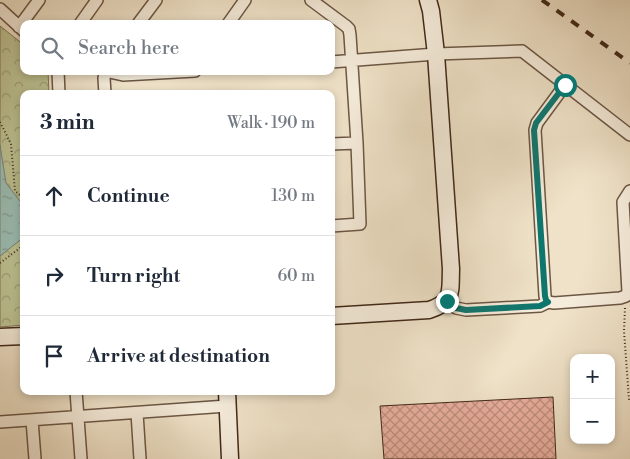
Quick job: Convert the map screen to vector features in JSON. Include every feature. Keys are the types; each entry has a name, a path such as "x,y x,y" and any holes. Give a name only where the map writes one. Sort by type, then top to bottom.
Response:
{"street":[{"path":"27,20 39,0"},
{"path":"83,20 98,0"},
{"path":"141,20 156,0"},
{"path":"231,20 245,0"},
{"path":"311,0 349,29 357,143 360,224 335,226"},
{"path":"335,316 428,310 447,301 450,292 451,269 436,54 432,11 428,0"},
{"path":"0,9 20,28"},
{"path":"335,62 436,54 522,51 630,136"},
{"path":"58,75 59,90"},
{"path":"105,75 105,90"},
{"path":"123,75 150,75"},
{"path":"565,85 536,123 534,130 545,296 548,302 554,304 626,296 628,292 623,202 630,191"},
{"path":"335,144 357,143"},
{"path":"447,301 456,308 466,310 540,306 548,302"},
{"path":"0,337 20,336"},
{"path":"76,395 80,459"},
{"path":"0,422 138,413 227,399 230,459"},
{"path":"138,413 140,459"},
{"path":"32,420 35,459"}],"path":[{"path":"0,122 11,144 15,191 20,195"},
{"path":"0,263 20,248"},
{"path":"626,296 624,331 629,400"}],"green space":[{"path":"0,26 20,42 20,75 48,75 49,90 20,90 20,325 0,327"}],"water":[{"path":"0,145 6,183 20,201 20,240 0,256"}],"building":[{"path":"553,397 556,459 384,459 380,406"}],"railway":[{"path":"542,0 630,63"}],"route":[{"path":"447,301 456,308 466,310 540,306 548,302 545,296 534,130 536,123 565,85"}]}
